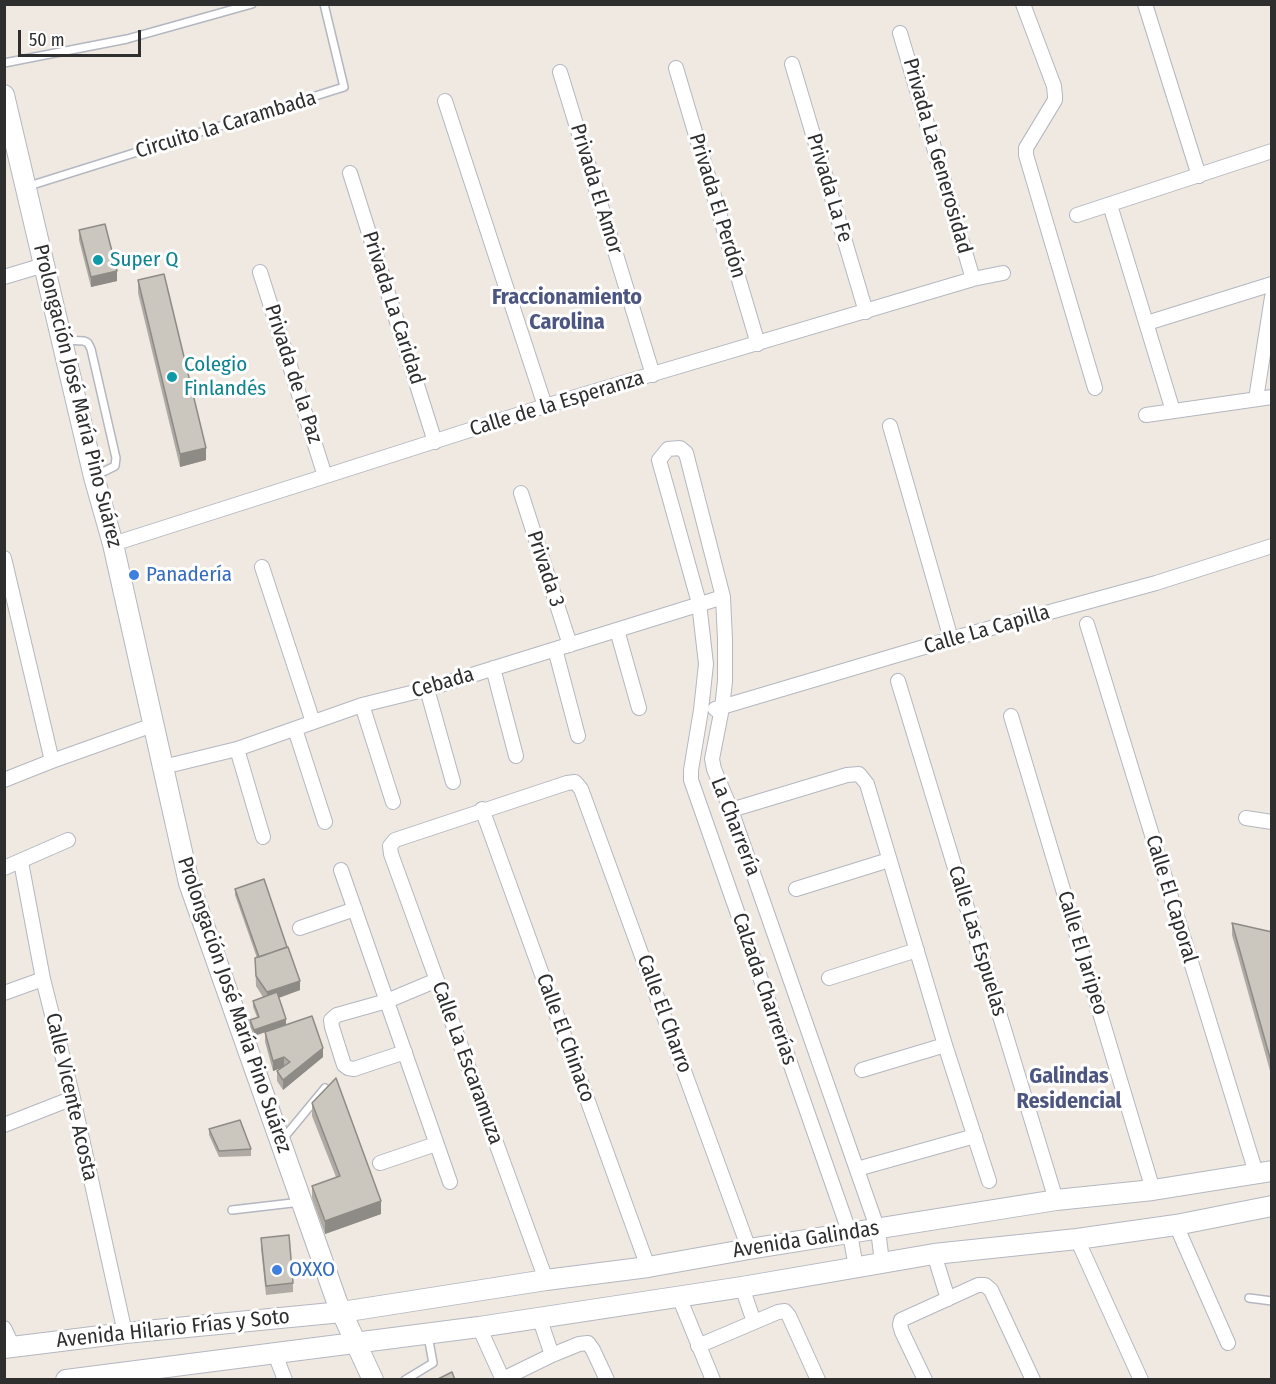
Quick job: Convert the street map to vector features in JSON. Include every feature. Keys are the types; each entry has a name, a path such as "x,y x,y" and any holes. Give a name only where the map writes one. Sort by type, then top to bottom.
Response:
{"street":[{"path":"1023,4 1054,86 1055,96 1055,100 1026,148 1026,155 1095,388"},
{"path":"1144,4 1199,176"},
{"name":"Privada La Generosidad","path":"900,33 973,279"},
{"name":"Privada La Fe","path":"792,64 866,312"},
{"name":"Privada El Perdón","path":"676,68 758,344"},
{"name":"Privada El Amor","path":"560,72 652,375"},
{"name":"Prolongación José María Pino Suárez","path":"4,94 94,477 113,544 189,883 342,1312 373,1380"},
{"path":"445,101 545,406"},
{"path":"1077,215 1272,151"},
{"name":"Privada La Caridad","path":"350,173 435,442"},
{"path":"1110,205 1173,411"},
{"path":"4,277 44,265"},
{"name":"Privada de la Paz","path":"260,272 325,476"},
{"name":"Calle de la Esperanza","path":"113,544 545,406 973,279 1003,273"},
{"path":"1147,323 1272,284"},
{"path":"1256,399 1272,297"},
{"path":"1146,415 1272,397"},
{"path":"890,426 951,639"},
{"name":"La Charrería","path":"699,603 659,460 668,448 680,448 686,453 723,597 726,640 722,708 712,759 714,769 731,810 878,1230 882,1262"},
{"name":"Privada 3","path":"521,493 570,645"},
{"name":"Calle La Capilla","path":"701,710 722,708 951,639 1156,583 1272,546"},
{"path":"4,558 52,761"},
{"path":"262,567 313,722"},
{"name":"Cebada","path":"163,767 237,749 362,705 427,689 723,597"},
{"name":"Calzada Charrerías","path":"699,603 706,664 691,770 692,780 850,1234 856,1267"},
{"name":"Calle El Caporal","path":"1087,624 1264,1172"},
{"path":"617,630 639,708"},
{"path":"555,650 578,736"},
{"path":"493,668 516,756"},
{"name":"Calle Las Espuelas","path":"898,681 1056,1200"},
{"path":"427,689 453,782"},
{"path":"362,705 393,802"},
{"name":"Calle El Jaripeo","path":"1011,716 1153,1190"},
{"path":"4,780 153,725"},
{"path":"296,729 325,822"},
{"path":"237,749 263,837"},
{"path":"731,810 847,775 859,774 867,784 945,1045 989,1181"},
{"name":"Calle El Charro","path":"482,809 567,783 575,782 581,789 749,1249"},
{"name":"Calle La Escaramuza","path":"482,809 395,840 390,846 391,854 546,1280"},
{"name":"Calle El Chinaco","path":"482,809 648,1267"},
{"path":"1246,818 1272,822"},
{"path":"4,868 68,840"},
{"path":"796,889 889,860"},
{"name":"Calle Vicente Acosta","path":"21,862 43,979 73,1098 125,1333"},
{"path":"341,870 450,1182"},
{"path":"300,928 355,909"},
{"path":"829,978 917,950"},
{"path":"4,993 43,979"},
{"path":"405,1052 354,1069 344,1065 332,1027 332,1020 337,1015 387,1002 437,980"},
{"path":"862,1070 945,1045"},
{"path":"4,1125 73,1098"},
{"path":"857,1169 975,1136"},
{"path":"380,1163 436,1144"},
{"name":"Avenida Galindas","path":"342,1312 546,1280 648,1267 1056,1200 1153,1190 1264,1172"},
{"name":"Avenida Galindas","path":"354,1341 479,1327 679,1297 934,1254 1077,1239 1176,1225 1272,1206"},
{"path":"1176,1225 1228,1343"},
{"path":"1077,1239 1142,1380"},
{"path":"934,1254 948,1299"},
{"path":"925,1380 902,1332 901,1320 978,1284 985,1285 991,1290 1033,1380"},
{"path":"742,1287 754,1322"},
{"path":"679,1297 713,1380"},
{"path":"698,1346 785,1311 819,1380"},
{"name":"Avenida Hilario Frías y Soto","path":"9,1347 342,1312"},
{"path":"539,1317 552,1355"},
{"path":"479,1327 503,1379 552,1355 579,1344 588,1343 607,1380"},
{"path":"4,1328 9,1347"},
{"name":"Avenida Hilario Frías y Soto","path":"66,1380 137,1375 354,1341"},
{"path":"275,1354 285,1380"}],"lane":[{"path":"4,63 127,39 252,4"},
{"name":"Circuito la Carambada","path":"26,187 344,87 324,4"},
{"path":"280,1142 325,1088"},
{"path":"232,1210 302,1202"},
{"path":"1249,1298 1272,1301"},
{"path":"405,1380 433,1363 427,1333"}],"building":[{"name":"Super Q","path":"105,224 117,271 91,277 79,230"},
{"name":"Colegio Finlandés","path":"164,274 206,448 180,454 138,280"},
{"path":"264,879 287,947 259,957 235,889"},
{"path":"1232,923 1272,932 1272,1065"},
{"path":"288,947 300,981 267,992 256,976 255,958"},
{"path":"277,992 286,1019 254,1030 250,1020 259,1017 253,1001"},
{"path":"312,1016 323,1048 283,1080 277,1071 290,1062 284,1057 273,1061 265,1032"},
{"path":"336,1078 381,1201 325,1221 312,1186 340,1176 312,1103"},
{"path":"240,1120 251,1149 219,1151 209,1129"},
{"name":"OXXO","path":"289,1235 293,1283 266,1286 261,1238"},
{"path":"452,1372 455,1380 436,1380"}],"place":[{"name":"Super Q","path":"98,260"},
{"name":"Colegio Finlandés","path":"172,377"},
{"name":"Panadería","path":"134,575"},
{"name":"OXXO","path":"277,1270"}],"district":[{"name":"Fraccionamiento Carolina","path":"567,310"},
{"name":"Galindas Residencial","path":"1069,1090"}]}
